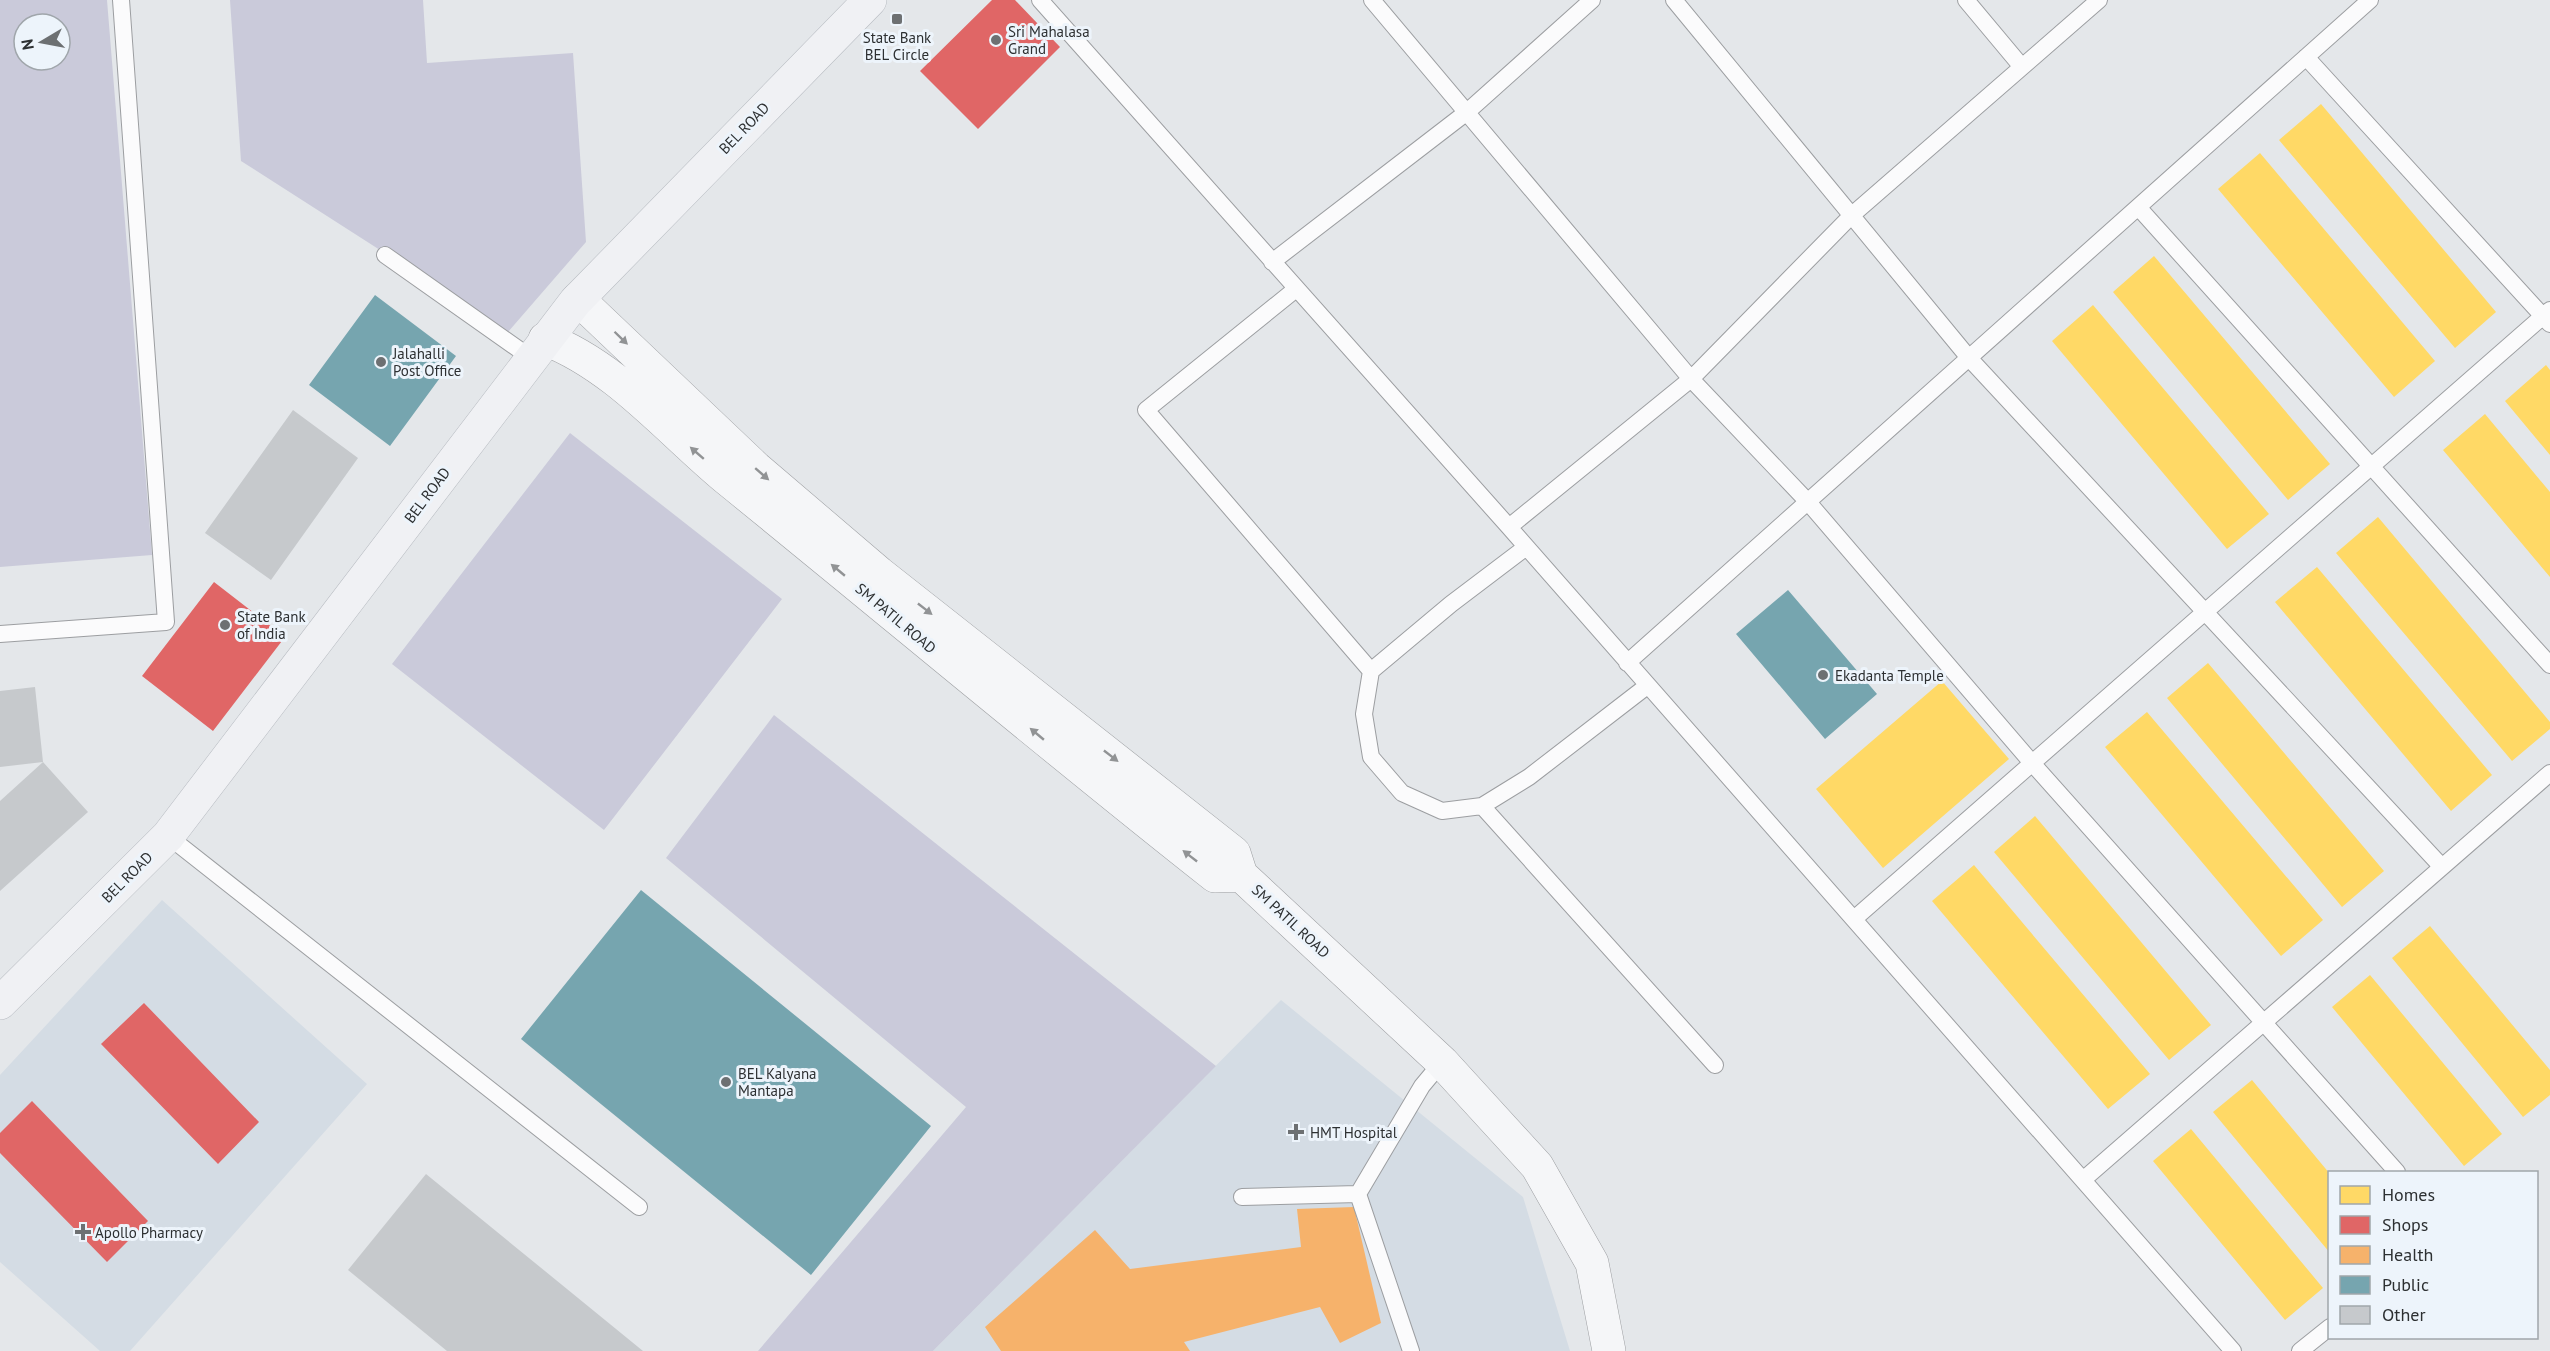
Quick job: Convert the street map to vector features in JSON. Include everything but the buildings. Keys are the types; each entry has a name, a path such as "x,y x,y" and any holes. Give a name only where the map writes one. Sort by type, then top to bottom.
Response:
{"main road":[{"name":"BEL ROAD","path":"0,1004 168,836 578,299 870,0"}],"street":[{"name":"SM PATIL ROAD","path":"578,299 756,468 879,573 1234,853 1241,875 1442,1062 1537,1166 1592,1263 1609,1351"},
{"name":"SM PATIL ROAD","path":"538,349 568,348 623,387 697,454 1084,773 1215,876 1241,875"}],"lane":[{"path":"0,634 166,622 121,0"},
{"path":"1040,0 2085,1179 2233,1351"},
{"path":"1372,0 1691,379 1808,502 2032,763 2395,1171"},
{"path":"1272,262 1467,112 1592,0"},
{"path":"1674,0 1969,358 2442,867"},
{"path":"1966,0 2022,67"},
{"path":"1509,527 1691,379 1852,215 2098,0"},
{"path":"1627,663 2370,0"},
{"path":"1854,919 2373,465 2548,317 2306,57"},
{"path":"2138,207 2373,465 2550,665"},
{"path":"385,255 538,349"},
{"path":"1296,289 1146,410 1371,671"},
{"path":"1525,548 1451,604 1371,671 1364,714 1371,757 1402,793 1442,811 1482,806 1529,777 1647,686"},
{"path":"2085,1179 2550,773"},
{"path":"1482,806 1715,1065"},
{"path":"168,836 639,1207"},
{"path":"1412,1351 1358,1194 1422,1086 1442,1062"},
{"path":"1242,1197 1358,1194"},
{"path":"2300,1351 2328,1329"}],"shaded area":[{"path":"0,0 107,0 152,555 0,567"},
{"path":"230,0 423,0 427,63 573,53 586,242 508,332 241,161"},
{"path":"570,433 782,599 604,830 392,664"},
{"path":"774,715 1216,1066 933,1351 758,1351 966,1107 666,858"},
{"path":"162,900 367,1084 130,1351 100,1351 0,1262 0,1075"},
{"name":"HMT Hospital","path":"1281,1000 1523,1197 1570,1351 933,1351"}],"place":[{"name":"State Bank BEL Circle","path":"897,19"},
{"name":"Sri Mahalasa Grand","path":"996,40"},
{"name":"Jalahalli Post Office","path":"381,362"},
{"name":"State Bank of India","path":"225,625"},
{"name":"Ekadanta Temple","path":"1823,675"},
{"name":"BEL Kalyana Mantapa","path":"726,1082"},
{"name":"HMT Hospital","path":"1296,1132"},
{"name":"Apollo Pharmacy","path":"83,1232"}]}
